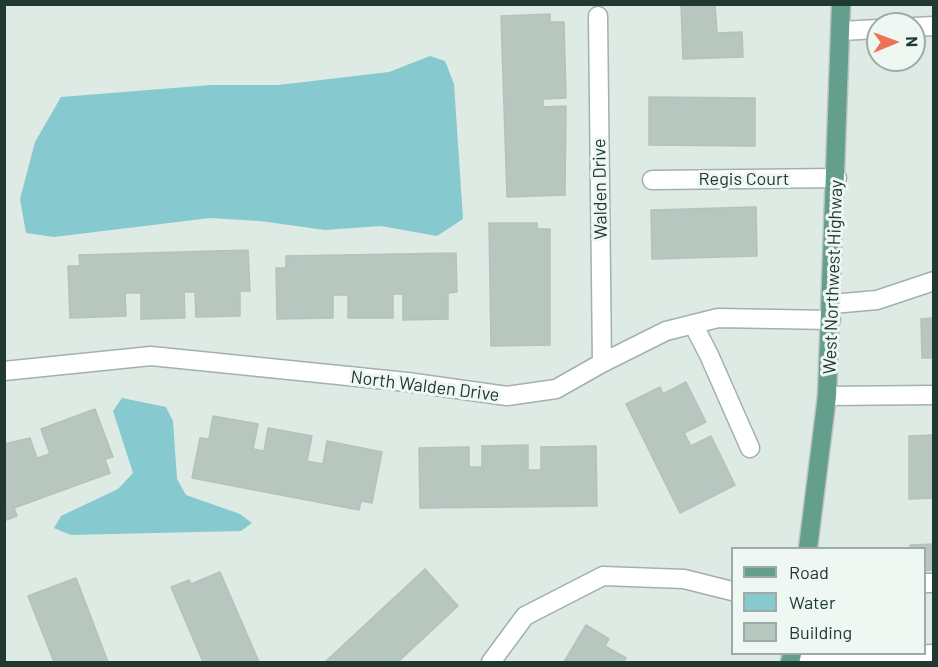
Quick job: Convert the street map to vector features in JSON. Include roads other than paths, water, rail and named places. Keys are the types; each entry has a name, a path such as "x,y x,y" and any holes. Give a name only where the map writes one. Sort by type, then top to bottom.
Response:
{"main road":[{"name":"West Northwest Highway","path":"808,547 827,396 837,178 841,4"}],"street":[{"name":"Walden Drive","path":"598,16 602,363"},
{"path":"841,31 866,30"},
{"name":"Regis Court","path":"652,180 837,178"},
{"name":"North Walden Drive","path":"4,371 151,356 407,382 507,396 556,389 666,331 718,318 832,312 933,281"},
{"path":"693,324 750,448"},
{"path":"827,396 933,395"},
{"path":"491,663 525,616 603,576 684,579 731,591"},
{"path":"791,658 898,655"}],"water":[{"path":"430,56 445,61 454,84 463,219 437,236 381,226 325,230 260,221 210,218 54,237 26,233 20,199 35,142 61,97 211,85 278,85 389,72"},
{"path":"122,398 166,407 173,421 177,479 186,495 240,514 252,523 241,531 71,535 54,528 61,516 118,489 133,473 113,411"}]}
